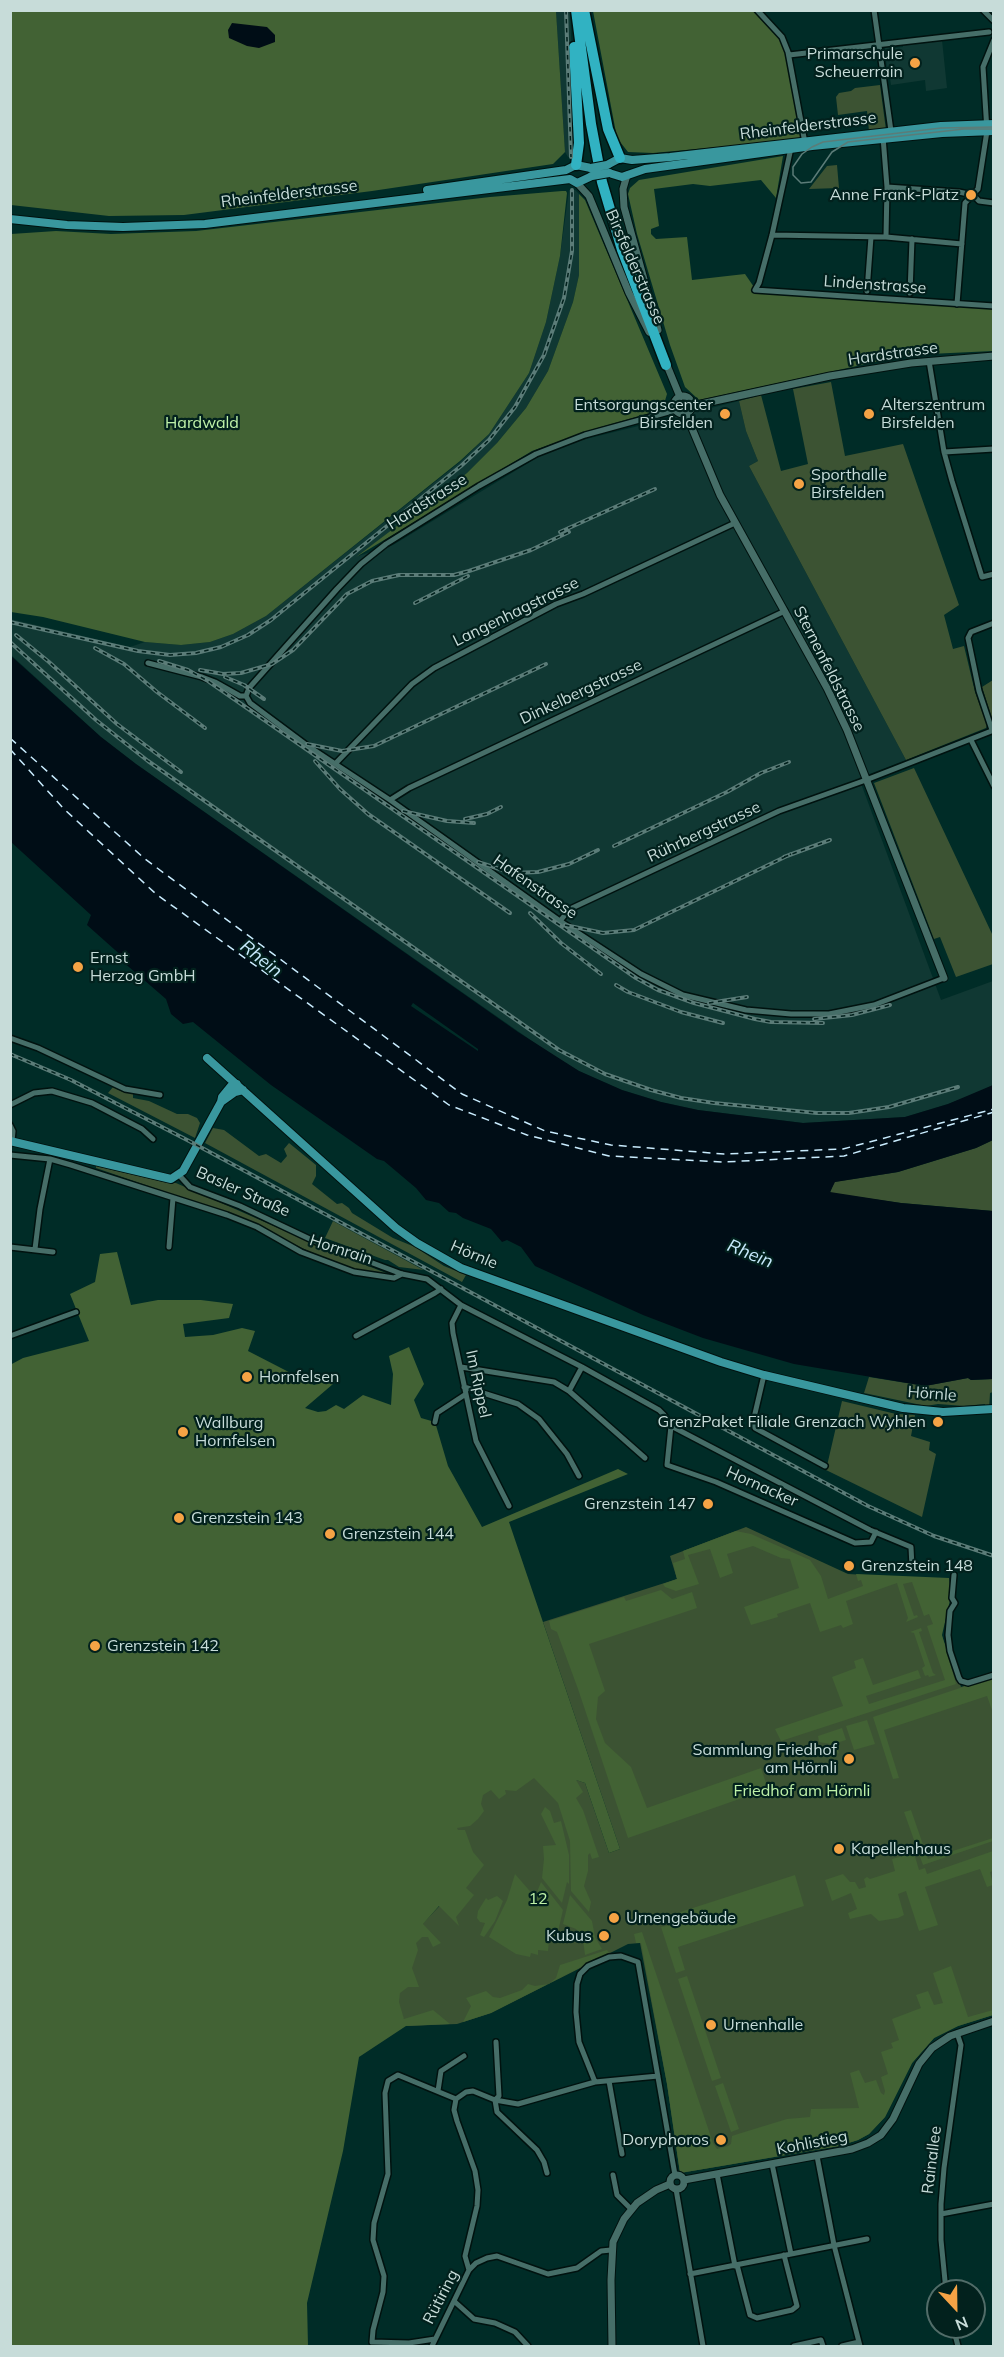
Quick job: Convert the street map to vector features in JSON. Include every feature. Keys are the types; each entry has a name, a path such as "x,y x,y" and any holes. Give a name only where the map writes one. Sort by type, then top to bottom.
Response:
{"highway":[{"path":"574,10 593,140 612,218 624,256 666,365"},
{"path":"572,167 579,142 574,10"},
{"path":"583,10 584,72"},
{"path":"583,10 608,129 623,159"}],"main road":[{"name":"Rheinfelderstrasse","path":"608,169 622,177 645,169 806,144 886,134 991,128"},
{"name":"Rheinfelderstrasse","path":"10,217 67,225 123,227 205,224 573,181 592,172 608,169 623,159 791,146"},
{"path":"623,159 631,167 628,174"},
{"name":"Rheinfelderstrasse","path":"10,217 116,224 176,222 407,194 572,167 592,172"},
{"path":"572,167 573,181"},
{"name":"Hörnle","path":"207,1058 396,1228 444,1260 503,1284 764,1375 903,1408 943,1412 993,1409"},
{"path":"179,1175 222,1098 219,1069"},
{"path":"222,1098 240,1087"},
{"name":"Basler Straße","path":"11,1141 162,1178 171,1179 179,1175"}],"street":[{"path":"757,10 782,37 789,55 806,144"},
{"path":"874,10 886,134 886,237"},
{"path":"983,10 993,21"},
{"path":"789,55 988,32"},
{"path":"957,304 965,203 978,189 991,128 983,67 993,40"},
{"path":"791,146 772,235 886,237 962,244"},
{"name":"Birsfelderstrasse","path":"628,174 623,189 624,207 666,365"},
{"name":"Birsfelderstrasse","path":"573,181 589,196 630,293 680,397"},
{"path":"887,187 959,192 973,195 979,201 993,203"},
{"name":"Lindenstrasse","path":"772,235 755,290 993,306"},
{"path":"867,291 871,237"},
{"path":"910,293 912,239"},
{"name":"Hardstrasse","path":"692,406 820,378 929,361 993,356"},
{"path":"929,361 944,452 982,578 993,574"},
{"path":"680,397 689,399 692,406 686,414 679,413 674,404 680,397"},
{"name":"Hardstrasse","path":"246,696 249,688 337,589 361,564 386,544 479,486 536,454 585,435 676,410"},
{"name":"Sternenfeldstrasse","path":"686,414 710,472 735,523 827,688 867,780 944,978"},
{"path":"944,452 993,448"},
{"name":"Langenhagstrasse","path":"335,764 412,684 434,668 556,604 583,594 735,523"},
{"name":"Dinkelbergstrasse","path":"390,800 409,788 785,611"},
{"path":"993,623 969,635 968,641 979,691 993,730"},
{"name":"Hafenstrasse","path":"148,663 202,677 240,696 246,696 250,703 335,764 390,800 560,921 654,982 691,997 746,1010 791,1014 838,1012 874,1005 944,978"},
{"name":"Rührbergstrasse","path":"560,921 570,909 779,811 867,780 993,730"},
{"path":"971,740 993,786"},
{"path":"10,1038 125,1089 159,1095"},
{"path":"10,1105 34,1094 52,1091 92,1103 142,1129 153,1139"},
{"path":"10,1125 13,1131 11,1141"},
{"name":"Hornrain","path":"10,1155 50,1159 173,1198 257,1227 301,1252 336,1267 394,1278 402,1274"},
{"path":"35,1249 50,1159"},
{"name":"Basler Straße","path":"179,1175 190,1187 240,1206 323,1245 402,1274 427,1279 441,1288"},
{"path":"169,1247 173,1198"},
{"path":"10,1247 53,1252"},
{"path":"356,1336 441,1288 461,1305"},
{"name":"Im Rippel","path":"461,1305 452,1323 476,1441 509,1506"},
{"name":"Hornacker","path":"461,1305 582,1367 659,1410 671,1426 876,1532 911,1546 912,1567"},
{"path":"10,1336 76,1312"},
{"path":"461,1367 547,1380 569,1391 645,1458"},
{"path":"569,1391 582,1367"},
{"path":"764,1375 753,1422 755,1428 825,1466"},
{"path":"435,1422 437,1413 465,1391 518,1404 539,1419 567,1454 579,1476"},
{"name":"Hornacker","path":"671,1426 667,1465 716,1482 855,1542 871,1542 876,1532"},
{"path":"954,1575 952,1598 955,1603 950,1611 948,1635 950,1651 959,1678 968,1683 993,1675"},
{"path":"596,2082 579,2042 576,2012 577,1984 580,1974 588,1966 609,1957 621,1956 638,1962 675,2175"},
{"name":"Kohlistieg","path":"684,2180 861,2147 881,2135 893,2119 925,2055 938,2043 957,2033 993,2021"},
{"name":"Rainallee","path":"945,2279 941,2214 944,2168 961,2045 957,2033"},
{"path":"496,2042 499,2096 495,2100 495,2107 499,2116 537,2150 547,2173"},
{"path":"438,2091 441,2072 464,2056"},
{"path":"435,2339 409,2343 372,2342 383,2292 384,2276 373,2240 374,2223 388,2174 386,2087 388,2081 398,2075 456,2099"},
{"path":"469,2270 465,2256 477,2206 478,2190 475,2172 454,2109 456,2099 472,2091 495,2100 518,2104 596,2082 658,2076"},
{"path":"609,2081 622,2154"},
{"path":"817,2156 834,2245 860,2344 842,2346"},
{"path":"717,2174 736,2265 750,2315 757,2318 792,2310 797,2306 772,2164"},
{"path":"613,2175 617,2195 631,2209"},
{"path":"612,2346 611,2250 620,2227 631,2209 651,2193 682,2187 684,2180 682,2176 675,2175"},
{"path":"675,2175 670,2180 703,2346"},
{"path":"941,2214 993,2204"},
{"path":"690,2274 867,2239"},
{"name":"Rütiring","path":"432,2346 469,2270 476,2263 497,2256 542,2273 567,2272 601,2252 611,2250"},
{"path":"455,2302 474,2319 495,2323 515,2332 528,2346"},
{"path":"794,2346 821,2340 823,2346"}],"shaded area":[{"path":"556,11 570,11 576,152 574,157 568,157 565,152"},
{"name":"Primarschule Scheuerrain","path":"942,40 947,88 926,91 925,80 891,85 885,47 893,45 894,48 903,47 903,44"},
{"path":"569,190 575,190 579,194 579,275 573,302 548,371 526,408 497,443 467,473 358,556 393,545 543,454 574,442 739,401 746,431 758,461 749,466 906,760 859,778 941,1000 993,981 993,1085 978,1093 905,1117 803,1123 698,1110 661,1102 622,1090 579,1071 552,1055 136,764 101,737 11,655 10,619 130,647 145,642 181,645 210,642 233,634 266,616 460,462 489,434 529,373 546,322 560,256"}],"green space":[{"path":"11,11 556,11 565,152 553,164 372,191 184,215 109,216 11,205"},
{"path":"593,11 757,11 782,37 805,139 653,153 628,152 617,138"},
{"path":"880,85 886,130 869,131 867,111 838,115 836,97 839,93 855,88"},
{"path":"783,156 776,198 761,180 654,189 659,226 651,229 651,234 656,239 687,237 692,280 745,274 756,290 993,306 993,351 908,355 699,400 685,387 637,234 628,194 630,188 639,180"},
{"path":"837,165 839,188 809,189 827,166"},
{"name":"Hardwald","path":"566,191 560,256 546,322 529,373 489,434 460,461 266,616 233,634 210,642 181,645 145,642 43,617 11,612 11,234 56,231 111,234 196,231 490,197"},
{"path":"579,194 585,200 667,394 664,404 657,411 594,429 532,451 356,557 467,473 497,443 526,408 548,371 573,302 579,275"},
{"path":"831,382 845,456 903,444 959,605 944,615 953,649 964,646 975,692 987,725 986,728 906,760 749,466 758,461 746,431 739,401 761,395 781,471 808,464 793,389"},
{"path":"993,680 994,722 982,687"},
{"path":"914,768 993,936 993,964 956,977 940,937 934,939 874,783"},
{"path":"113,1087 123,1092 123,1090 133,1093 133,1098 149,1101 177,1114 188,1114 197,1118 200,1123 195,1138 108,1093"},
{"path":"213,1128 224,1130 259,1156 266,1154 281,1163 287,1156 284,1149 289,1143 316,1165 316,1176 312,1184 337,1204 342,1203 352,1213 393,1238 415,1247 444,1266 466,1275 462,1282 205,1143"},
{"path":"993,1140 993,1211 901,1203 830,1193 834,1182 898,1172 976,1148"},
{"path":"96,1166 176,1183 335,1253 391,1275 360,1271 323,1258 233,1215 96,1168"},
{"path":"333,1221 424,1270 399,1267 388,1260 325,1238"},
{"path":"117,1252 131,1305 158,1300 201,1300 233,1304 229,1318 183,1324 185,1337 213,1335 242,1328 255,1331 248,1351 314,1385 340,1378 305,1408 318,1412 326,1411 336,1405 344,1409 363,1395 391,1405 393,1374 389,1356 409,1347 424,1384 414,1400 421,1418 435,1422 448,1466 482,1527 618,1469 628,1474 509,1522 620,1849 609,1853 585,1783 576,1780 583,1792 576,1798 583,1810 599,1857 592,1859 590,1853 588,1855 588,1871 584,1886 591,1902 589,1912 571,1891 570,1841 558,1803 534,1778 516,1791 505,1790 506,1794 499,1799 491,1790 483,1795 481,1804 484,1811 478,1819 470,1826 457,1828 465,1830 473,1852 484,1865 466,1888 474,1895 456,1917 459,1926 439,1906 423,1924 441,1943 433,1947 428,1937 422,1937 416,1943 418,1950 412,1968 419,1987 408,1987 400,1993 399,2002 404,2019 433,2010 450,2024 406,2026 359,2057 343,2151 307,2303 308,2346 11,2346 10,1365 23,1358 89,1341 70,1294 95,1282 100,1254"},
{"path":"869,1377 925,1386 968,1378 971,1380 993,1379 993,1392 990,1393 989,1410 986,1410 985,1404 926,1406 864,1393"},
{"path":"842,1401 896,1414 915,1415 911,1436 930,1442 929,1450 936,1454 922,1517 826,1470"},
{"name":"Friedhof am Hörnli","path":"746,1527 848,1574 920,1578 961,1687 993,1677 993,2015 958,2026 934,2038 912,2063 885,2117 869,2134 858,2140 839,2146 680,2173 667,2084 640,1943 628,1944 491,2013 457,2024 406,2026 393,1990 397,1951 447,1898 440,1806 531,1764 585,1783 609,1853 620,1849 543,1622 677,1579 670,1556"},
{"path":"736,1531 751,1534 810,1560 821,1576 828,1599 863,1586 856,1574 949,1578 951,1596 942,1635 956,1684 781,1741 775,1729 843,1706 832,1677 856,1668 854,1661 863,1658 873,1685 918,1670 921,1678 866,1696 869,1704 945,1680 927,1626 933,1624 929,1614 924,1616 912,1582 903,1584 914,1616 918,1617 906,1622 908,1618 897,1583 846,1601 853,1624 843,1628 841,1625 820,1632 810,1603 777,1614 778,1617 751,1625 744,1607 799,1588 790,1559 781,1558 753,1546 727,1554 733,1573 720,1578 710,1549 688,1555 699,1584 676,1591 665,1587 663,1584 677,1579 673,1563 685,1559 683,1551"},
{"path":"661,1590 672,1599 692,1592 697,1608 589,1644 605,1691 598,1697 596,1719 605,1743 631,1767 647,1808 761,1768 768,1789 628,1838 578,1689 557,1632 551,1629 549,1621 624,1597 626,1601"},
{"path":"921,1628 922,1631 919,1632 933,1673 936,1675 929,1677 925,1676 922,1668 925,1666 914,1633 910,1632"},
{"path":"993,1677 993,1713 987,1696 884,1730 899,1778 893,1779 873,1717"},
{"path":"867,1720 875,1744 854,1750 846,1726"},
{"path":"842,1728 846,1740 836,1743 839,1754 830,1744 819,1742 818,1736"},
{"path":"545,1807 550,1811 554,1823 561,1821 569,1855 569,1884 567,1882 562,1903 542,1878 543,1846 556,1845 541,1814"},
{"path":"911,1810 928,1859 993,1838 993,1841 923,1865 904,1812"},
{"path":"993,1851 993,1871 990,1872 993,1885 987,1887 980,1869 925,1887 938,1925 919,1931 906,1891 898,1894 904,1915 898,1918 879,1921 871,1914 850,1919 848,1913 857,1909 851,1893 832,1901 825,1880 843,1874 850,1882 855,1882 859,1889 866,1887 864,1879 867,1877 870,1879 895,1871 892,1859 914,1853 919,1870 925,1868 927,1874"},
{"name":"12","path":"515,1874 535,1897 541,1882 563,1910 557,1936 550,1931 548,1951 538,1950 538,1955 531,1953 530,1957 516,1954 489,1937 507,1900"},
{"path":"795,1875 804,1906 678,1947 685,1970 676,1973 661,1927 671,1925 668,1916"},
{"path":"570,1895 592,1921 595,1937 602,1949 585,1955 583,1940 576,1929 563,1924"},
{"path":"497,1896 503,1901 495,1921 484,1937 480,1935 485,1923 480,1922 477,1918 478,1911 486,1898 488,1900"},
{"path":"642,1932 713,2143 717,2149 731,2144 732,2136 787,2119 810,2117 811,2109 859,2108 850,2073 859,2070 865,2083 876,2080 884,2095 881,2077 888,2074 881,2052 893,2048 891,2043 899,2040 892,2019 921,2008 916,1995 928,1991 934,2005 943,2003 933,1973 951,1966 968,2017 993,2010 993,2015 958,2026 934,2038 912,2063 885,2117 869,2134 858,2140 839,2146 680,2173 667,2084 641,1943 636,1943 634,1934"},
{"path":"607,1950 609,1953 550,1983 556,1978 560,1965"},
{"path":"687,1976 721,2078 712,2081 678,1979"},
{"path":"528,1984 535,1986 548,1984 491,2013 463,2022 471,2006 466,1998 486,1991 493,1997 500,1998 522,1990"},
{"path":"723,2083 739,2129 731,2132 715,2086"}],"water":[{"path":"232,23 267,27 275,35 275,42 259,48 247,46 229,38 228,30"},
{"name":"Rhein","path":"10,655 101,737 136,764 518,1032 579,1071 622,1090 698,1110 803,1123 905,1117 948,1104 993,1085 993,1140 976,1148 898,1172 835,1182 830,1192 901,1203 993,1211 993,1379 971,1380 968,1378 925,1386 794,1364 703,1338 643,1315 535,1266 521,1247 507,1240 502,1242 491,1229 449,1212 439,1203 426,1200 416,1188 384,1161 377,1159 271,1085 193,1022 183,1024 171,1014 166,999 122,961 124,958 87,925 91,915 11,842"}],"pier":[{"path":"413,1003 478,1049 478,1051 411,1006"}],"ferry route":[{"path":"10,738 145,859 462,1094 545,1131 611,1145 724,1154 843,1149 994,1109"},
{"path":"10,749 63,808 156,894 449,1105 527,1135 609,1156 723,1162 844,1156 994,1112"}],"tram line":[{"path":"994,127 941,128 823,142 802,154 793,167 793,175 801,183 811,182 832,152 848,142 964,129 994,129"}],"railway":[{"path":"566,10 571,157"},
{"path":"10,622 138,651 170,655 196,653 221,647 248,635 271,620 461,466 489,440 515,407 544,355 564,298 572,251 572,190"},
{"path":"560,532 655,489"},
{"path":"200,670 223,674 241,673 272,664 293,650 347,594 372,581 399,575 454,575 531,550 569,532"},
{"path":"415,603 468,576"},
{"path":"16,635 117,724 181,772"},
{"path":"10,642 96,720 148,761 559,1050 605,1074 681,1098 817,1113 849,1113 889,1107 958,1087"},
{"path":"95,648 124,664 205,728"},
{"path":"159,661 188,670 208,681 636,978 658,990 694,1003 755,1019 771,1022 823,1023"},
{"path":"307,744 342,751 374,746 546,664"},
{"path":"225,677 244,685 264,699"},
{"path":"315,761 340,789 368,814 510,913"},
{"path":"614,846 727,792 761,773 789,762"},
{"path":"465,819 487,814 501,807"},
{"path":"403,811 447,821 474,823"},
{"path":"784,857 830,840"},
{"path":"478,862 512,873 538,872 569,864 598,850"},
{"path":"565,925 603,933 634,930 791,854"},
{"path":"530,913 561,943 601,974"},
{"path":"616,985 628,992 681,1012 723,1023"},
{"path":"709,1003 747,997"},
{"path":"814,1019 852,1015 890,1005"},
{"path":"10,1054 71,1080 191,1142 868,1506 934,1536 994,1556"}],"place":[{"name":"Primarschule Scheuerrain","path":"915,63"},
{"name":"Anne Frank-Platz","path":"971,195"},
{"name":"Entsorgungscenter Birsfelden","path":"725,414"},
{"name":"Alterszentrum Birsfelden","path":"869,414"},
{"name":"Sporthalle Birsfelden","path":"799,484"},
{"name":"Ernst Herzog GmbH","path":"78,967"},
{"name":"Hornfelsen","path":"247,1377"},
{"name":"GrenzPaket Filiale Grenzach Wyhlen","path":"938,1422"},
{"name":"Wallburg Hornfelsen","path":"183,1432"},
{"name":"Grenzstein 147","path":"708,1504"},
{"name":"Grenzstein 143","path":"179,1518"},
{"name":"Grenzstein 144","path":"330,1534"},
{"name":"Grenzstein 148","path":"849,1566"},
{"name":"Grenzstein 142","path":"95,1646"},
{"name":"Sammlung Friedhof am Hörnli","path":"849,1759"},
{"name":"Kapellenhaus","path":"839,1849"},
{"name":"Urnengebäude","path":"614,1918"},
{"name":"Kubus","path":"604,1936"},
{"name":"Urnenhalle","path":"711,2025"},
{"name":"Doryphoros","path":"721,2140"}]}
